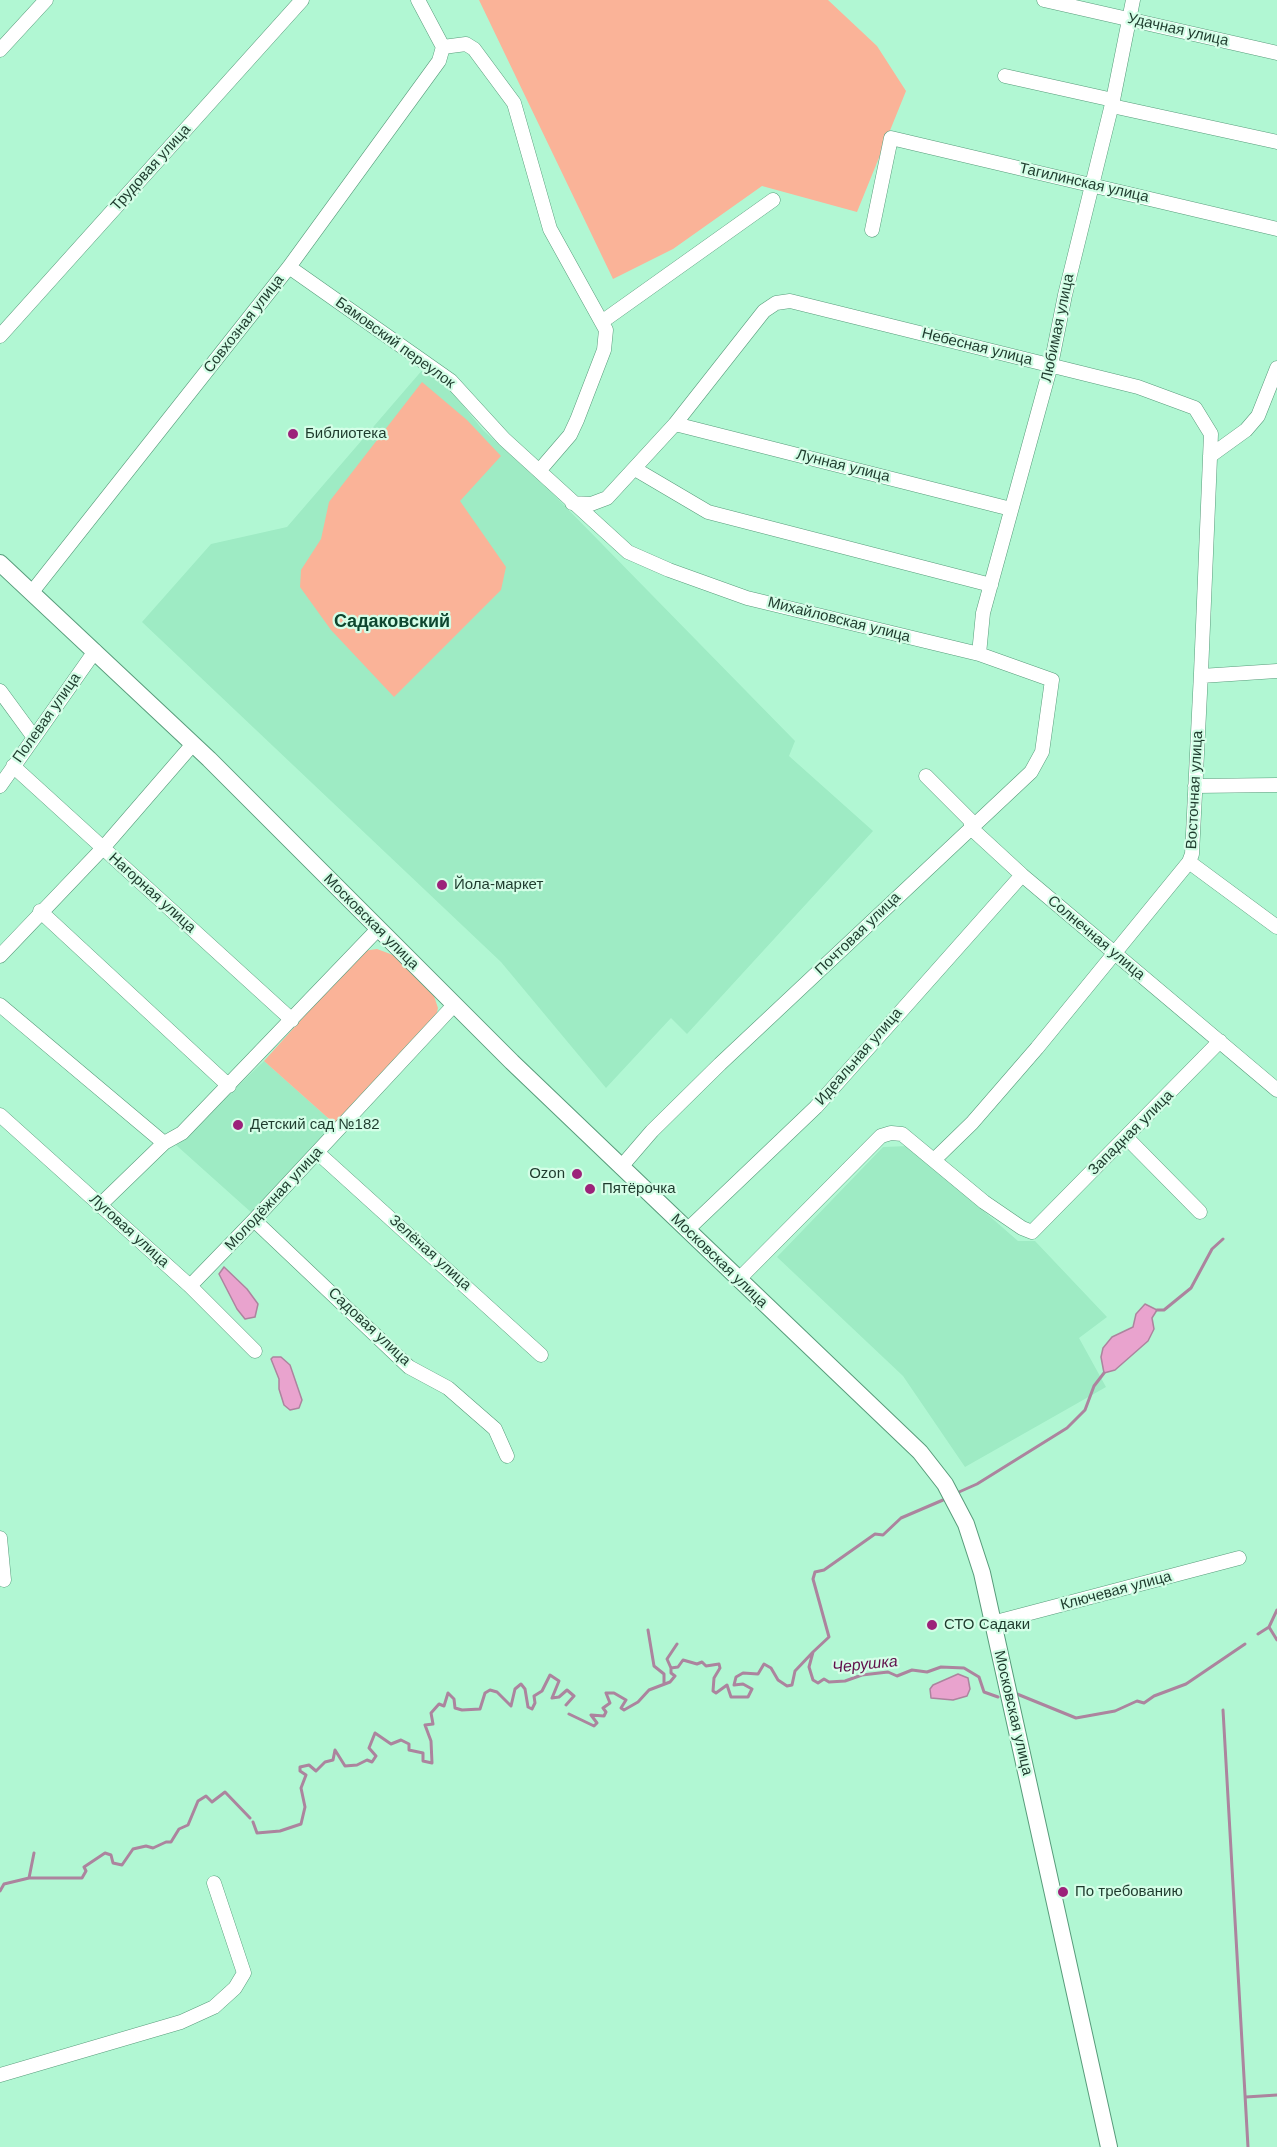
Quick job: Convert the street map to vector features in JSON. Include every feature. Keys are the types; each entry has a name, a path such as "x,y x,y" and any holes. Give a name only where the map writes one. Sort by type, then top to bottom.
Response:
{"main road":[{"name":"Московская улица","path":"0,563 193,744 454,1005 738,1280 920,1452 945,1484 966,1524 982,1573 1109,2147"}],"street":[{"path":"0,50 46,0"},
{"name":"Трудовая улица","path":"0,336 302,0"},
{"path":"418,0 443,47 466,44 474,49 514,103 550,229 606,330 604,350 570,435 539,471"},
{"name":"Удачная улица","path":"1044,0 1277,53"},
{"name":"Любимая улица","path":"979,654 983,613 1051,365 1065,295 1112,103 1132,0"},
{"name":"Совхозная улица","path":"32,592 289,267 439,61 443,47"},
{"path":"1005,76 1277,142"},
{"name":"Тагилинская улица","path":"872,230 891,138 1092,184 1277,230"},
{"path":"603,321 773,200"},
{"name":"Бамовский переулок","path":"289,267 451,381 487,421 572,503 628,552"},
{"name":"Небесная улица","path":"675,424 764,311 776,303 790,301 1138,387 1195,408 1211,434"},
{"path":"1210,456 1246,430 1258,416 1277,368"},
{"path":"572,503 591,504 607,498 675,424"},
{"name":"Лунная улица","path":"675,424 1011,509"},
{"name":"Восточная улица","path":"935,1159 972,1123 1189,862 1196,786 1211,434"},
{"path":"635,469 708,512 991,585"},
{"name":"Михайловская улица","path":"628,552 669,570 747,598 979,654 1052,680"},
{"name":"Полевая улица","path":"0,786 95,651"},
{"path":"1201,676 1277,671"},
{"name":"Почтовая улица","path":"621,1167 652,1131 720,1064 1031,772 1042,752 1052,680"},
{"path":"0,692 33,736"},
{"path":"0,956 40,911 103,848 193,744"},
{"name":"Нагорная улица","path":"13,766 292,1020"},
{"name":"Солнечная улица","path":"926,776 970,820 972,829 1022,875 1277,1090"},
{"path":"1196,786 1277,785"},
{"path":"1189,862 1277,927"},
{"name":"Идеальная улица","path":"687,1230 816,1107 1022,875"},
{"path":"40,911 229,1086"},
{"path":"99,1206 164,1143 182,1133 378,929"},
{"path":"0,1005 164,1143"},
{"name":"Молодёжная улица","path":"190,1286 255,1221 454,1005"},
{"name":"Западная улица","path":"935,1159 984,1202 1022,1228 1032,1232 1220,1041"},
{"name":"Луговая улица","path":"0,1114 190,1286 255,1351"},
{"path":"738,1280 881,1136 891,1133 902,1134 935,1159"},
{"path":"1126,1137 1200,1212"},
{"name":"Зелёная улица","path":"318,1153 541,1355"},
{"name":"Садовая улица","path":"255,1221 408,1367 448,1389 495,1429 507,1456"},
{"path":"0,1538 4,1580"},
{"name":"Ключевая улица","path":"992,1623 1239,1558"},
{"path":"0,2074 181,2022 214,2007 235,1988 244,1973 214,1882"}],"shaded area":[{"path":"479,0 828,0 877,46 906,91 857,212 762,186 673,249 613,279"},
{"path":"424,368 446,385 483,430 554,495 795,741 789,756 873,831 687,1034 671,1018 606,1088 501,962 142,622 211,544 287,527"},
{"path":"422,382 467,420 501,456 460,501 506,567 501,590 394,697 331,630 300,587 301,570 321,539 329,502"},
{"path":"377,949 393,955 433,993 438,1008 435,1020 337,1126 264,1061 363,951"},
{"path":"264,1061 337,1126 253,1214 176,1145"},
{"path":"909,1146 1018,1241 1035,1241 1107,1317 1079,1338 1106,1387 965,1467 903,1376 777,1257 883,1147"},
{"path":"224,1267 247,1289 258,1304 255,1317 245,1319 237,1309 219,1274"},
{"path":"1145,1304 1157,1310 1152,1318 1154,1329 1148,1341 1115,1370 1104,1373 1101,1357 1103,1348 1112,1337 1133,1327 1136,1314"},
{"path":"281,1357 290,1365 302,1400 299,1408 290,1410 284,1405 279,1389 279,1379 271,1359"},
{"path":"958,1674 968,1678 970,1689 967,1696 953,1700 931,1698 930,1689 933,1685"}],"waterway":[{"path":"1157,1310 1164,1310 1191,1288 1212,1249 1223,1239"},
{"path":"959,1492 977,1484 1067,1428 1085,1410 1094,1386 1104,1373"},
{"path":"813,1652 829,1637 813,1579 815,1572 824,1570 875,1534 883,1535 901,1518 943,1500"},
{"name":"Черушка","path":"1258,1634 1269,1627 1277,1610"},
{"path":"1269,1627 1277,1640"},
{"path":"648,1630 654,1666 664,1674 664,1683"},
{"path":"671,1668 667,1659 677,1644"},
{"name":"Черушка","path":"1017,1694 1076,1718 1115,1711 1137,1701 1144,1703 1154,1696 1186,1684 1245,1644"},
{"name":"Черушка","path":"569,1714 594,1726 597,1723 591,1715 604,1716 606,1712 603,1708 610,1703 606,1693 614,1693 626,1700 621,1708 624,1710 638,1702 649,1690 670,1682 675,1676 671,1673 671,1668 678,1667 683,1660 697,1664 702,1662 706,1666 719,1664 720,1668 714,1678 713,1691 716,1693 727,1685 731,1697 748,1697 752,1689 743,1684 734,1685 736,1677 743,1673 758,1674 764,1664 771,1668 778,1680 787,1686 792,1685 795,1671 813,1652 809,1667 813,1680 818,1683 824,1679 829,1682 845,1681 862,1675 888,1672 897,1676 912,1670 927,1672 941,1667 964,1668 979,1677 984,1692 998,1697"},
{"name":"Черушка","path":"253,1822 257,1833 280,1831 301,1824 305,1807 301,1788 306,1775 300,1771 300,1767 309,1765 316,1771 325,1762 333,1760 335,1750 345,1766 357,1765 367,1760 372,1762 376,1756 369,1748 375,1733 391,1744 401,1740 409,1744 409,1750 423,1753 423,1761 432,1763 431,1741 425,1725 433,1724 431,1713 439,1704 444,1706 448,1693 454,1699 455,1708 462,1710 480,1709 485,1693 490,1690 497,1692 511,1706 515,1689 521,1684 525,1689 528,1707 532,1709 535,1703 534,1696 542,1691 550,1675 559,1681 552,1698 559,1697 567,1690 574,1696 566,1705"},
{"path":"1223,1710 1248,2147"},
{"name":"Черушка","path":"0,1891 4,1884 29,1878 82,1878 86,1871 84,1867 105,1853 111,1855 113,1863 122,1865 133,1849 146,1846 153,1848 171,1842 179,1829 188,1825 198,1801 206,1796 212,1802 225,1792 250,1818"},
{"path":"29,1878 34,1853"},
{"path":"1246,2097 1277,2095"}],"place":[{"name":"Библиотека","path":"293,434"},
{"name":"Йола-маркет","path":"442,885"},
{"name":"Детский сад №182","path":"238,1125"},
{"name":"Ozon","path":"577,1174"},
{"name":"Пятёрочка","path":"590,1189"},
{"name":"СТО Садаки","path":"932,1625"},
{"name":"По требованию","path":"1063,1892"}],"district":[{"name":"Садаковский","path":"392,622"}]}
